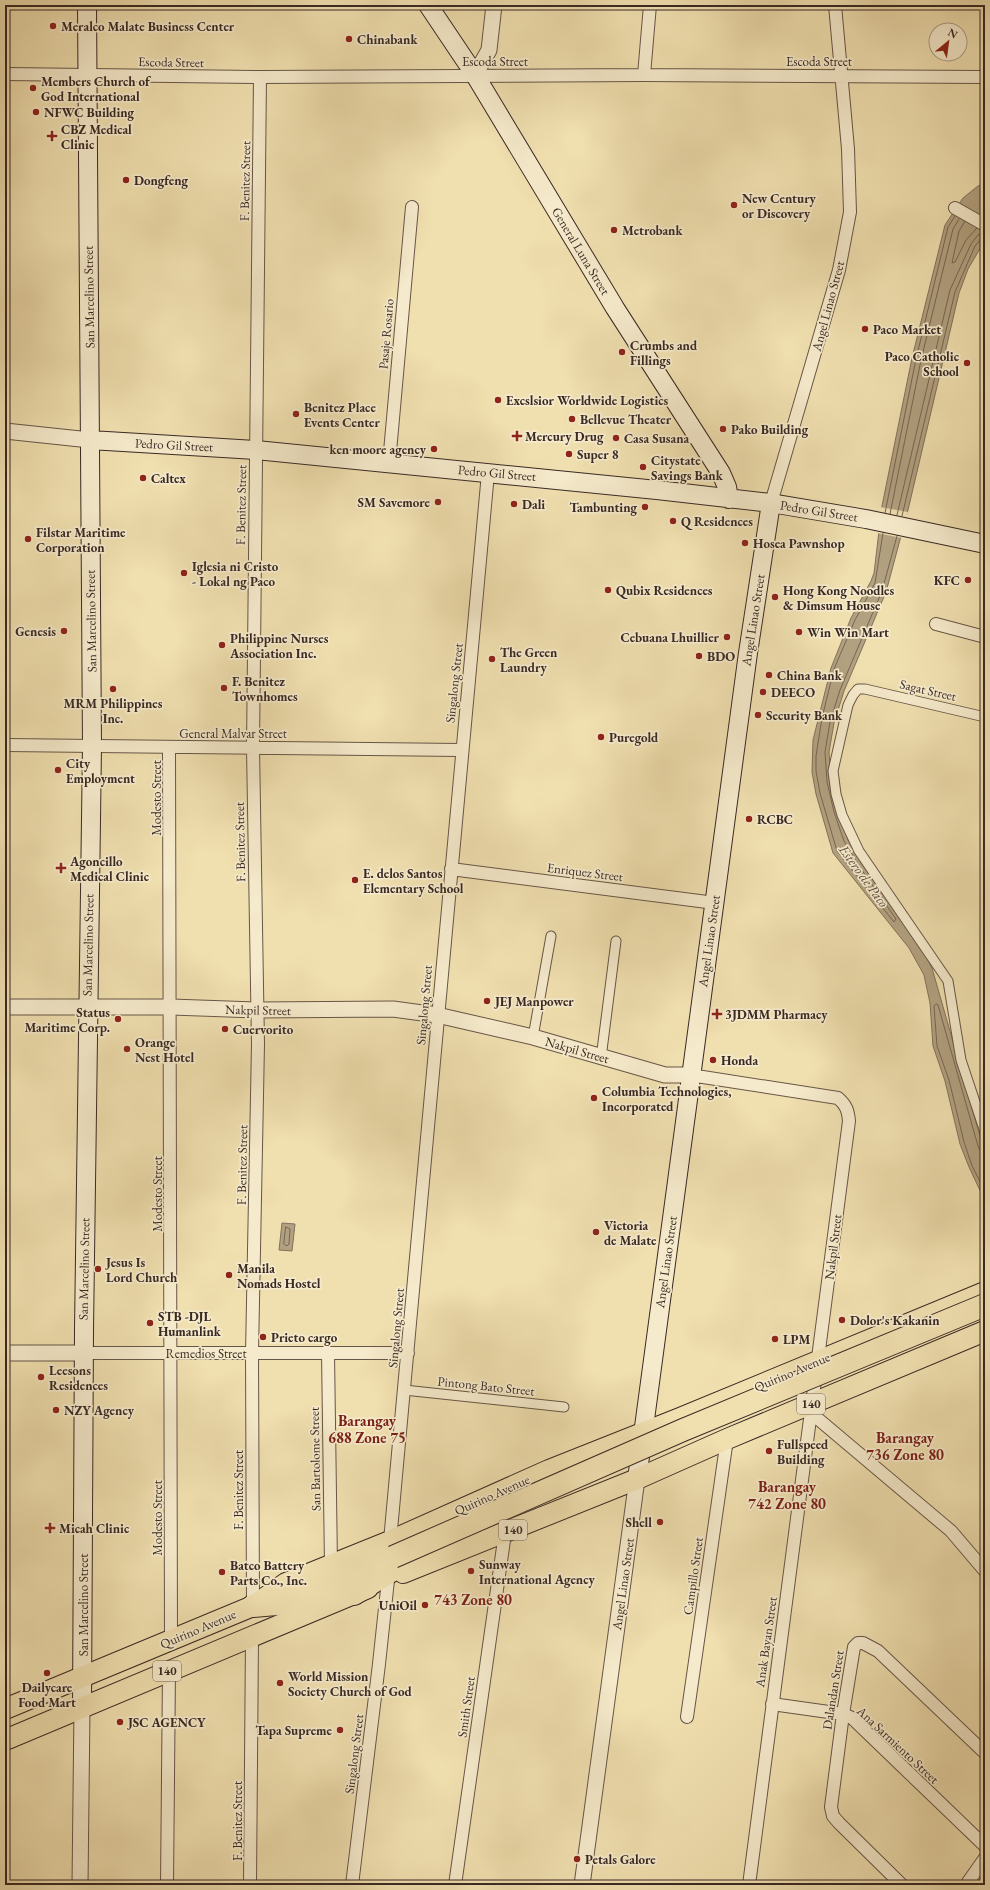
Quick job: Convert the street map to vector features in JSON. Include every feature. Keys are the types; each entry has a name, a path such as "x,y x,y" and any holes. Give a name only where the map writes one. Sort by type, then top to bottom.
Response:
{"highway":[{"path":"253,1606 288,1603 391,1549 985,1305"},
{"path":"354,1594 412,1558 501,1527 985,1319"}],"main road":[{"name":"San Marcelino Street","path":"82,1707 87,1008 92,746 87,5"},
{"name":"General Luna Street","path":"428,5 475,75 615,308 721,473 727,486 729,499"},
{"name":"Pedro Gil Street","path":"90,440 256,450 488,472 771,503 866,519 985,544"},
{"name":"Angel Linao Street","path":"637,1479 690,1075 748,653 771,503"},
{"name":"Quirino Avenue","path":"5,1709 253,1606 286,1583 331,1565 391,1549 549,1470 643,1433 985,1292"},
{"name":"Quirino Avenue","path":"5,1740 169,1670 388,1580 501,1527 637,1479 727,1439 812,1408 985,1331"}],"street":[{"path":"475,75 489,50 494,5"},
{"path":"644,75 650,5"},
{"name":"Angel Linao Street","path":"771,503 839,270 850,212 848,149 840,75 835,5"},
{"name":"Escoda Street","path":"5,74 260,77 475,75 840,75 985,77"},
{"name":"F. Benitez Street","path":"253,1606 252,1353 258,1010 253,748 260,77"},
{"name":"Pasaje Rosario","path":"389,463 412,208"},
{"path":"955,208 985,225"},
{"name":"Pedro Gil Street","path":"5,431 90,440"},
{"name":"Singalong Street","path":"391,1549 437,1015 488,472"},
{"path":"936,624 985,637"},
{"name":"Sagat Street","path":"985,717 865,689 858,689 852,695 848,705 833,771 836,794 842,815 858,852 948,981 961,1060 985,1132"},
{"name":"General Malvar Street","path":"5,745 461,750"},
{"name":"Modesto Street","path":"169,747 171,1007 170,1641"},
{"name":"Enriquez Street","path":"451,869 714,903"},
{"path":"533,1037 551,936"},
{"path":"601,1058 616,941"},
{"name":"Nakpil Street","path":"5,1007 171,1007 258,1010 394,1009 437,1015 533,1037 601,1058 665,1075 690,1075 838,1098 848,1111 849,1120 812,1408"},
{"name":"Remedios Street","path":"5,1353 408,1353"},
{"name":"San Bartolome Street","path":"328,1353 331,1565"},
{"name":"Pintong Bato Street","path":"404,1390 564,1407"},
{"path":"812,1408 951,1531 985,1571"},
{"name":"Anak Bayan Street","path":"749,1885 812,1408"},
{"name":"Campillo Street","path":"686,1717 727,1439"},
{"name":"Angel Linao Street","path":"582,1885 637,1479"},
{"name":"Smith Street","path":"455,1885 501,1527"},
{"name":"Singalong Street","path":"352,1885 388,1580"},
{"name":"F. Benitez Street","path":"250,1885 252,1637"},
{"name":"Dalandan Street","path":"902,1885 833,1816 831,1807 843,1714 854,1647 858,1643 863,1643 878,1651 985,1753"},
{"path":"166,1885 169,1670"},
{"name":"Ana Sarmiento Street","path":"772,1704 843,1714 852,1718 985,1846"},
{"name":"San Marcelino Street","path":"80,1885 82,1707"},
{"path":"966,1885 985,1858"}],"water":[{"name":"Estero de Paco","path":"985,185 985,240 968,269 959,293 908,510 886,592 844,691 834,723 829,752 831,781 838,811 848,840 862,864 921,947 932,968 985,1154 985,1201 960,1144 945,1081 933,1046 930,1003 924,975 909,948 833,853 816,794 812,772 813,740 831,668 851,618 874,573 882,506 912,358 945,225 963,198 978,186"},
{"path":"282,1223 295,1224 292,1251 279,1250"}],"pier":[{"path":"880,507 908,512 902,538 877,533"}],"place":[{"name":"Meralco Malate Business Center","path":"53,26"},
{"name":"Chinabank","path":"349,39"},
{"name":"Members Church of God International","path":"33,88"},
{"name":"NFWC Building","path":"36,112"},
{"name":"CBZ Medical Clinic","path":"52,136"},
{"name":"Dongfeng","path":"126,180"},
{"name":"New Century or Discovery","path":"734,205"},
{"name":"Metrobank","path":"614,230"},
{"name":"Paco Market","path":"865,329"},
{"name":"Crumbs and Fillings","path":"622,352"},
{"name":"Paco Catholic School","path":"967,363"},
{"name":"Excslsior Worldwide Logistics","path":"498,400"},
{"name":"Benitez Place Events Center","path":"296,414"},
{"name":"Bellevue Theater","path":"572,419"},
{"name":"Pako Building","path":"723,429"},
{"name":"Mercury Drug","path":"517,436"},
{"name":"Casa Susana","path":"616,438"},
{"name":"ken moore agency","path":"434,449"},
{"name":"Super 8","path":"569,454"},
{"name":"Citystate Savings Bank","path":"643,467"},
{"name":"Caltex","path":"143,478"},
{"name":"SM Savemore","path":"438,502"},
{"name":"Dali","path":"514,504"},
{"name":"Tambunting","path":"645,507"},
{"name":"Q Residences","path":"673,521"},
{"name":"Filstar Maritime Corporation","path":"28,539"},
{"name":"Hosea Pawnshop","path":"745,543"},
{"name":"Iglesia ni Cristo - Lokal ng Paco","path":"184,573"},
{"name":"KFC","path":"968,580"},
{"name":"Qubix Residences","path":"608,590"},
{"name":"Hong Kong Noodles & Dimsum House","path":"775,597"},
{"name":"Genesis","path":"64,631"},
{"name":"Win Win Mart","path":"799,632"},
{"name":"Cebuana Lhuillier","path":"727,637"},
{"name":"Philippine Nurses Association Inc.","path":"222,645"},
{"name":"BDO","path":"699,656"},
{"name":"The Green Laundry","path":"492,659"},
{"name":"China Bank","path":"769,675"},
{"name":"F. Benitez Townhomes","path":"224,688"},
{"name":"MRM Philippines Inc.","path":"113,689"},
{"name":"DEECO","path":"763,692"},
{"name":"Security Bank","path":"758,715"},
{"name":"Puregold","path":"601,737"},
{"name":"City Employment","path":"58,770"},
{"name":"RCBC","path":"749,819"},
{"name":"Agoncillo Medical Clinic","path":"61,868"},
{"name":"E. delos Santos Elementary School","path":"355,880"},
{"name":"JEJ Manpower","path":"487,1001"},
{"name":"3JDMM Pharmacy","path":"717,1014"},
{"name":"Status Maritime Corp.","path":"118,1019"},
{"name":"Cuervorito","path":"225,1029"},
{"name":"Orange Nest Hotel","path":"127,1049"},
{"name":"Honda","path":"713,1060"},
{"name":"Columbia Technologies, Incorporated","path":"594,1098"},
{"name":"Victoria de Malate","path":"596,1232"},
{"name":"Jesus Is Lord Church","path":"98,1269"},
{"name":"Manila Nomads Hostel","path":"229,1275"},
{"name":"Dolor's Kakanin","path":"842,1320"},
{"name":"STB -DJL Humanlink","path":"150,1323"},
{"name":"Prieto cargo","path":"263,1337"},
{"name":"LPM","path":"775,1339"},
{"name":"Leesons Residences","path":"41,1377"},
{"name":"NZY Agency","path":"56,1410"},
{"name":"Fullspeed Building","path":"769,1451"},
{"name":"Shell","path":"660,1522"},
{"name":"Micah Clinic","path":"50,1528"},
{"name":"Sunway International Agency","path":"471,1571"},
{"name":"Batco Battery Parts Co., Inc.","path":"222,1572"},
{"name":"UniOil","path":"425,1605"},
{"name":"Dailycare Food Mart","path":"47,1673"},
{"name":"World Mission Society Church of God","path":"280,1683"},
{"name":"JSC AGENCY","path":"120,1722"},
{"name":"Tapa Supreme","path":"340,1730"},
{"name":"Petals Galore","path":"577,1859"}],"district":[{"name":"Barangay 688 Zone 75","path":"367,1428"},
{"name":"Barangay 736 Zone 80","path":"905,1446"},
{"name":"Barangay 742 Zone 80","path":"787,1494"},
{"name":"743 Zone 80","path":"473,1599"}]}
